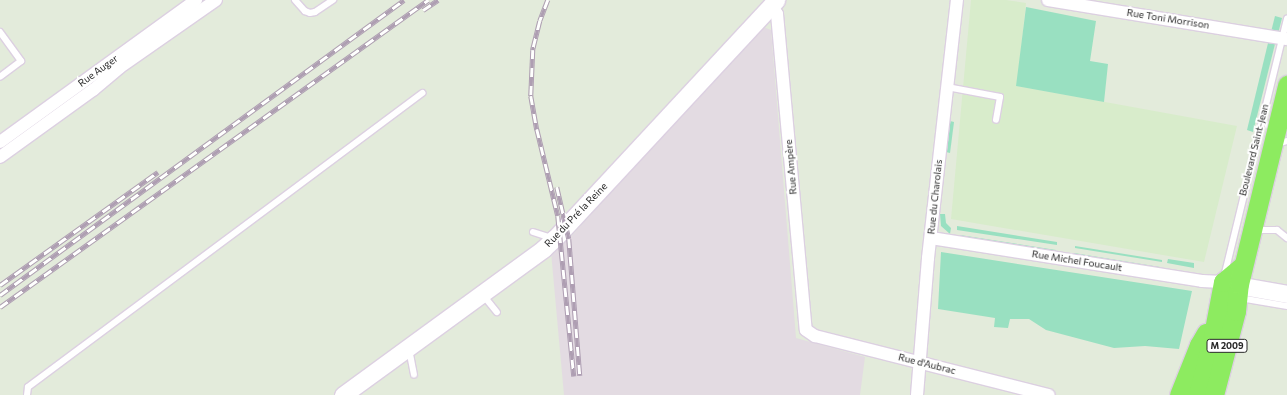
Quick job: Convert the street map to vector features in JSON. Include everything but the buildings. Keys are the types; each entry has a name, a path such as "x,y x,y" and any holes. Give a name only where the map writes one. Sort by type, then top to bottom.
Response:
{"main road":[{"name":"Rue du Pré la Reine","path":"343,395 391,355 409,347 482,294 555,238 774,2"},
{"name":"Boulevard Saint-Jean","path":"1198,395 1214,323 1229,297 1243,265 1280,131 1287,85"},
{"path":"1229,297 1287,294"},
{"name":"Boulevard Saint-Jean","path":"1214,395 1236,311 1229,297"},
{"path":"1179,395 1199,344 1214,323"}],"street":[{"name":"Rue Auger","path":"0,142 196,0"},
{"path":"0,157 93,90 120,67 216,0"},
{"name":"Rue du Charolais","path":"917,395 931,238 957,0"},
{"name":"Rue Toni Morrison","path":"1048,0 1284,38"},
{"name":"Rue Ampère","path":"774,2 777,14 806,330"},
{"name":"Rue Michel Foucault","path":"931,238 1202,281 1229,297"},
{"name":"Rue d'Aubrac","path":"806,330 814,336 1045,394"}],"lane":[{"path":"295,0 307,12"},
{"path":"299,15 307,12 315,12 333,0"},
{"name":"Boulevard Saint-Jean","path":"1229,297 1287,18"},
{"path":"0,32 21,61 0,78"},
{"path":"948,87 1000,97 996,120"},
{"path":"27,395 28,387 422,94"},
{"path":"1250,236 1261,230 1269,229 1277,230 1287,238"},
{"path":"533,232 555,238"},
{"path":"482,294 497,312"},
{"path":"1208,395 1229,297 1287,306"},
{"path":"409,347 414,375"}],"shaded area":[{"path":"971,0 1006,0 1026,3 1017,86 1237,126 1204,262 951,219"},
{"path":"1026,7 1096,21 1090,61 1108,64 1104,102 1016,86"},
{"path":"1275,16 1282,18 1278,34 1271,32"},
{"path":"761,26 771,30 796,338 865,357 860,395 564,395 551,252 569,239"},
{"path":"1269,39 1276,40 1253,132 1247,130"},
{"path":"950,121 954,122 950,153 946,152"},
{"path":"940,214 945,214 946,223 951,228 950,234 941,226"},
{"path":"957,226 1057,242 1057,245 957,230"},
{"path":"960,235 1056,250 1056,253 960,238"},
{"path":"1075,246 1162,260 1162,262 1075,248"},
{"path":"941,252 1192,291 1179,349 1145,346 1114,348 1046,330 1029,319 1010,319 1008,328 994,327 995,318 938,309"},
{"path":"1074,253 1160,267 1160,270 1074,256"},
{"path":"1168,259 1194,263 1194,268 1167,263"}],"railway":[{"path":"0,295 404,0"},
{"path":"0,307 428,0"},
{"path":"423,10 438,0"},
{"path":"548,0 540,21 533,50 531,96 537,129 558,216 574,376"},
{"path":"0,285 158,172"},
{"path":"557,187 569,239 580,376"}]}
